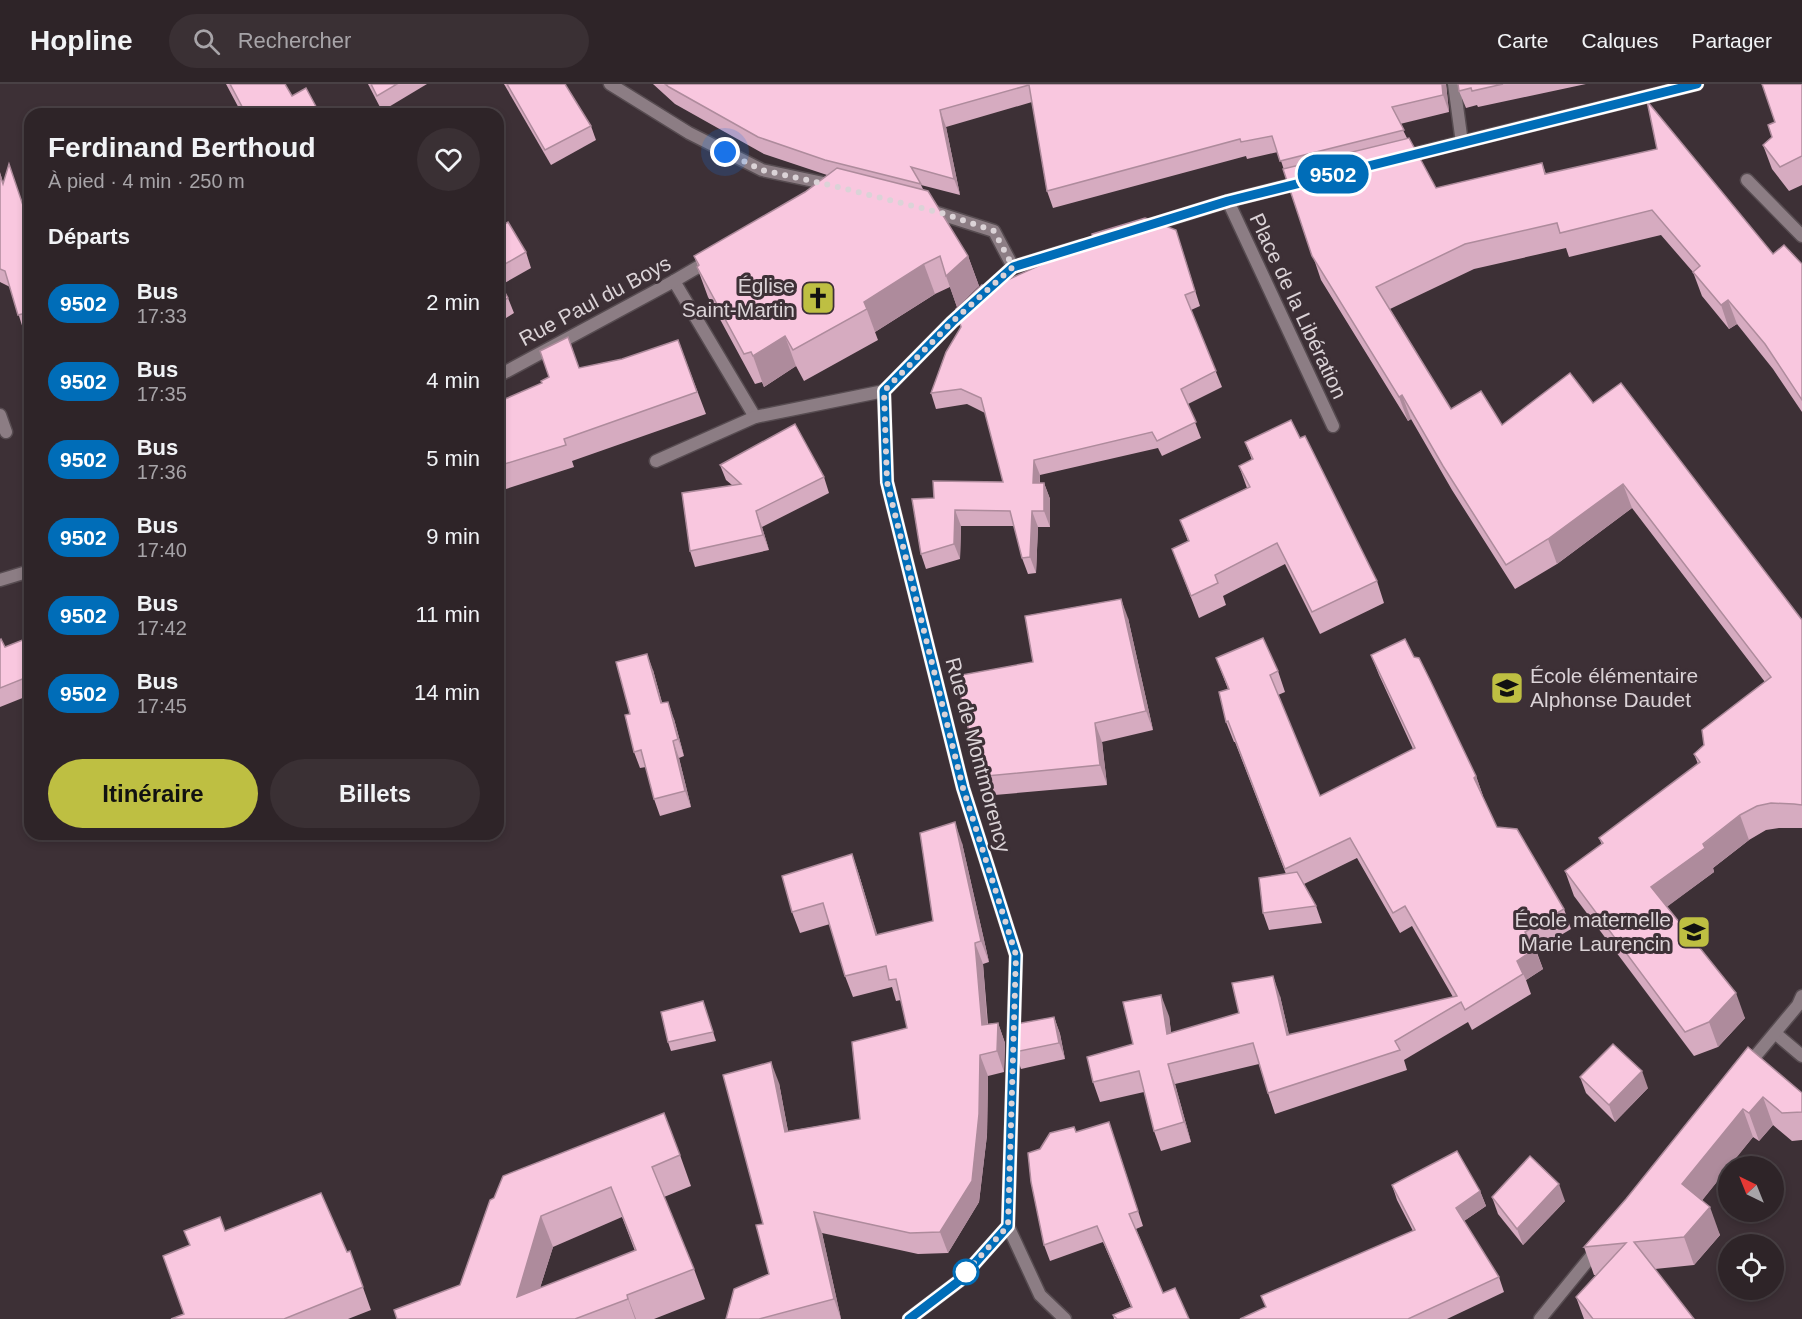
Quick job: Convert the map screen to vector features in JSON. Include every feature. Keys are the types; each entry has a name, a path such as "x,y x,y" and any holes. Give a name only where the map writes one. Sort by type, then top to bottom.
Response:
{"street":[{"path":"610,84 689,133 762,170 840,187 814,198"},
{"path":"1454,84 1462,142"},
{"path":"1394,159 1697,84"},
{"path":"1126,232 1228,201 1314,179"},
{"path":"1747,180 1802,236"},
{"name":"Place de la Libération","path":"1228,201 1333,426"},
{"path":"913,206 994,231 1013,267"},
{"path":"656,460 755,417 884,391 952,322 1013,267 1092,243"},
{"name":"Rue Paul du Boys","path":"504,373 724,252"},
{"path":"674,281 755,417"},
{"name":"Rue de Montmorency","path":"884,391 887,482 963,788 1016,955 1008,1226 1040,1295 1065,1319"},
{"path":"0,415 6,432"},
{"path":"0,580 24,573"},
{"path":"1737,1079 1798,1005 1802,996"},
{"path":"1775,1032 1802,1056"},
{"path":"909,1319 959,1281 1008,1226"},
{"path":"1540,1319 1608,1236"}],"building":[{"path":"230,84 285,84 292,96 306,88 317,108 243,108"},
{"path":"371,84 397,84 377,96"},
{"path":"507,84 565,84 591,126 545,150"},
{"path":"665,84 1442,84 1443,95 1392,107 1404,130 1280,161 1272,136 1241,142 1240,139 1047,191 1029,85 940,110 954,179 911,167 921,184 825,160 758,137"},
{"path":"1458,84 1503,84 1472,91 1471,88 1459,91"},
{"path":"1762,84 1802,84 1802,156 1780,167 1763,145 1772,137 1768,125 1775,122"},
{"path":"1647,101 1773,254 1784,245 1802,264 1802,400 1765,344 1728,300 1721,305 1693,272 1700,266 1652,210 1560,233 1557,223 1465,244 1376,287 1451,409 1481,391 1502,425 1570,373 1593,403 1621,383 1802,620 1802,805 1771,803 1757,806 1740,815 1703,844 1705,848 1651,887 1736,993 1709,1022 1685,1032 1565,871 1603,843 1599,838 1700,762 1694,754 1704,745 1702,730 1771,677 1623,484 1548,539 1506,565 1443,466 1402,395 1399,397 1312,256 1283,169 1409,138 1436,188 1542,163 1545,174 1657,149"},
{"path":"9,164 24,208 24,314 18,315 5,271 0,269 0,175 3,184"},
{"name":"Église Saint-Martin","path":"837,168 928,191 968,256 946,276 940,256 924,264 864,302 867,309 793,350 785,336 753,356 751,352 744,354 697,267 699,265 694,256 805,192"},
{"path":"1145,218 1176,230 1195,291 1185,295 1216,371 1181,389 1196,422 1157,441 1152,432 1034,460 1033,483 1044,483 1044,511 1032,511 1030,557 1022,558 1010,511 955,510 954,544 921,554 912,499 934,498 933,481 1003,482 981,398 961,389 931,393 946,352 961,327 956,309 982,285 985,290 1045,263 1044,259 1094,241 1092,234"},
{"path":"508,222 526,252 504,265 504,224"},
{"path":"568,337 579,368 622,359 678,340 697,392 564,439 566,445 504,464 504,399 542,383 541,381 549,377 540,351"},
{"path":"1291,420 1300,438 1305,436 1377,581 1312,612 1277,543 1215,575 1218,583 1191,596 1172,549 1189,541 1180,520 1250,487 1239,466 1253,459 1245,442"},
{"path":"795,424 824,477 756,511 763,535 690,551 682,493 741,484 720,465"},
{"path":"1121,599 1146,711 1095,723 1100,765 976,777 966,740 971,740 956,676 1033,662 1025,616"},
{"path":"1263,638 1278,671 1270,675 1320,796 1415,748 1371,655 1405,639 1414,657 1419,658 1430,680 1476,776 1474,778 1497,827 1517,829 1564,909 1525,932 1535,949 1517,961 1523,974 1465,1010 1461,1002 1395,1041 1400,1050 1268,1093 1253,1043 1168,1064 1184,1122 1154,1131 1139,1071 1093,1082 1087,1057 1133,1044 1123,1002 1161,995 1167,1034 1239,1013 1232,983 1273,976 1287,1035 1457,996 1405,906 1393,913 1350,838 1285,869 1228,721 1226,722 1219,692 1229,689 1216,658"},
{"path":"1,639 5,647 24,639 24,678 0,688"},
{"path":"647,654 661,703 668,702 678,739 673,741 685,791 654,799 641,750 634,752 625,715 630,714 616,662"},
{"path":"955,822 981,941 975,943 982,1025 998,1023 997,1051 980,1055 979,1114 972,1181 940,1232 910,1233 814,1212 834,1299 759,1319 726,1319 734,1289 769,1274 756,1225 763,1224 723,1075 771,1062 785,1132 860,1119 852,1042 907,1028 896,979 889,980 886,966 845,976 823,903 792,912 782,876 852,854 876,935 933,921 920,833"},
{"path":"1297,872 1316,906 1263,913 1259,878"},
{"path":"703,1001 713,1032 668,1042 661,1012"},
{"path":"1054,1017 1059,1043 1015,1052 1016,1024"},
{"path":"1613,1044 1642,1071 1609,1105 1580,1077"},
{"path":"1748,1047 1802,1093 1802,1112 1782,1113 1763,1097 1749,1113 1743,1109 1682,1184 1710,1207 1684,1237 1634,1242 1694,1319 1593,1319 1576,1297 1626,1243 1584,1247 1626,1199"},
{"path":"664,1113 680,1155 652,1167 694,1269 627,1295 628,1299 575,1319 397,1319 394,1310 460,1285 490,1200 494,1198 503,1176","holes":["611,1187 636,1250 517,1297 541,1216"]},
{"path":"1109,1122 1138,1211 1129,1214 1163,1293 1175,1288 1189,1319 1117,1319 1113,1315 1132,1307 1097,1226 1044,1245 1031,1182 1028,1153 1040,1149 1050,1133 1074,1127 1076,1132"},
{"path":"1457,1151 1480,1191 1456,1208 1499,1277 1408,1319 1240,1319 1266,1307 1261,1296 1415,1230 1392,1185"},
{"path":"1530,1156 1559,1184 1517,1229 1492,1197"},
{"path":"321,1193 347,1252 350,1251 363,1287 284,1319 171,1319 184,1314 163,1256 190,1245 184,1231 220,1217 225,1231"}],"bus line":[{"name":"9502","path":"909,1319 959,1281 1008,1226 1016,955 963,788 887,482 884,391 952,322 1013,267 1228,201 1697,84"}],"place":[{"name":"Église Saint-Martin","path":"818,298"},
{"name":"École élémentaire Alphonse Daudet","path":"1507,688"},
{"name":"École maternelle Marie Laurencin","path":"1694,932"}],"route":[{"path":"725,152 762,170 945,214 994,231 1013,267 952,322 884,391 887,482 963,788 1016,955 1008,1226 966,1272"}]}
